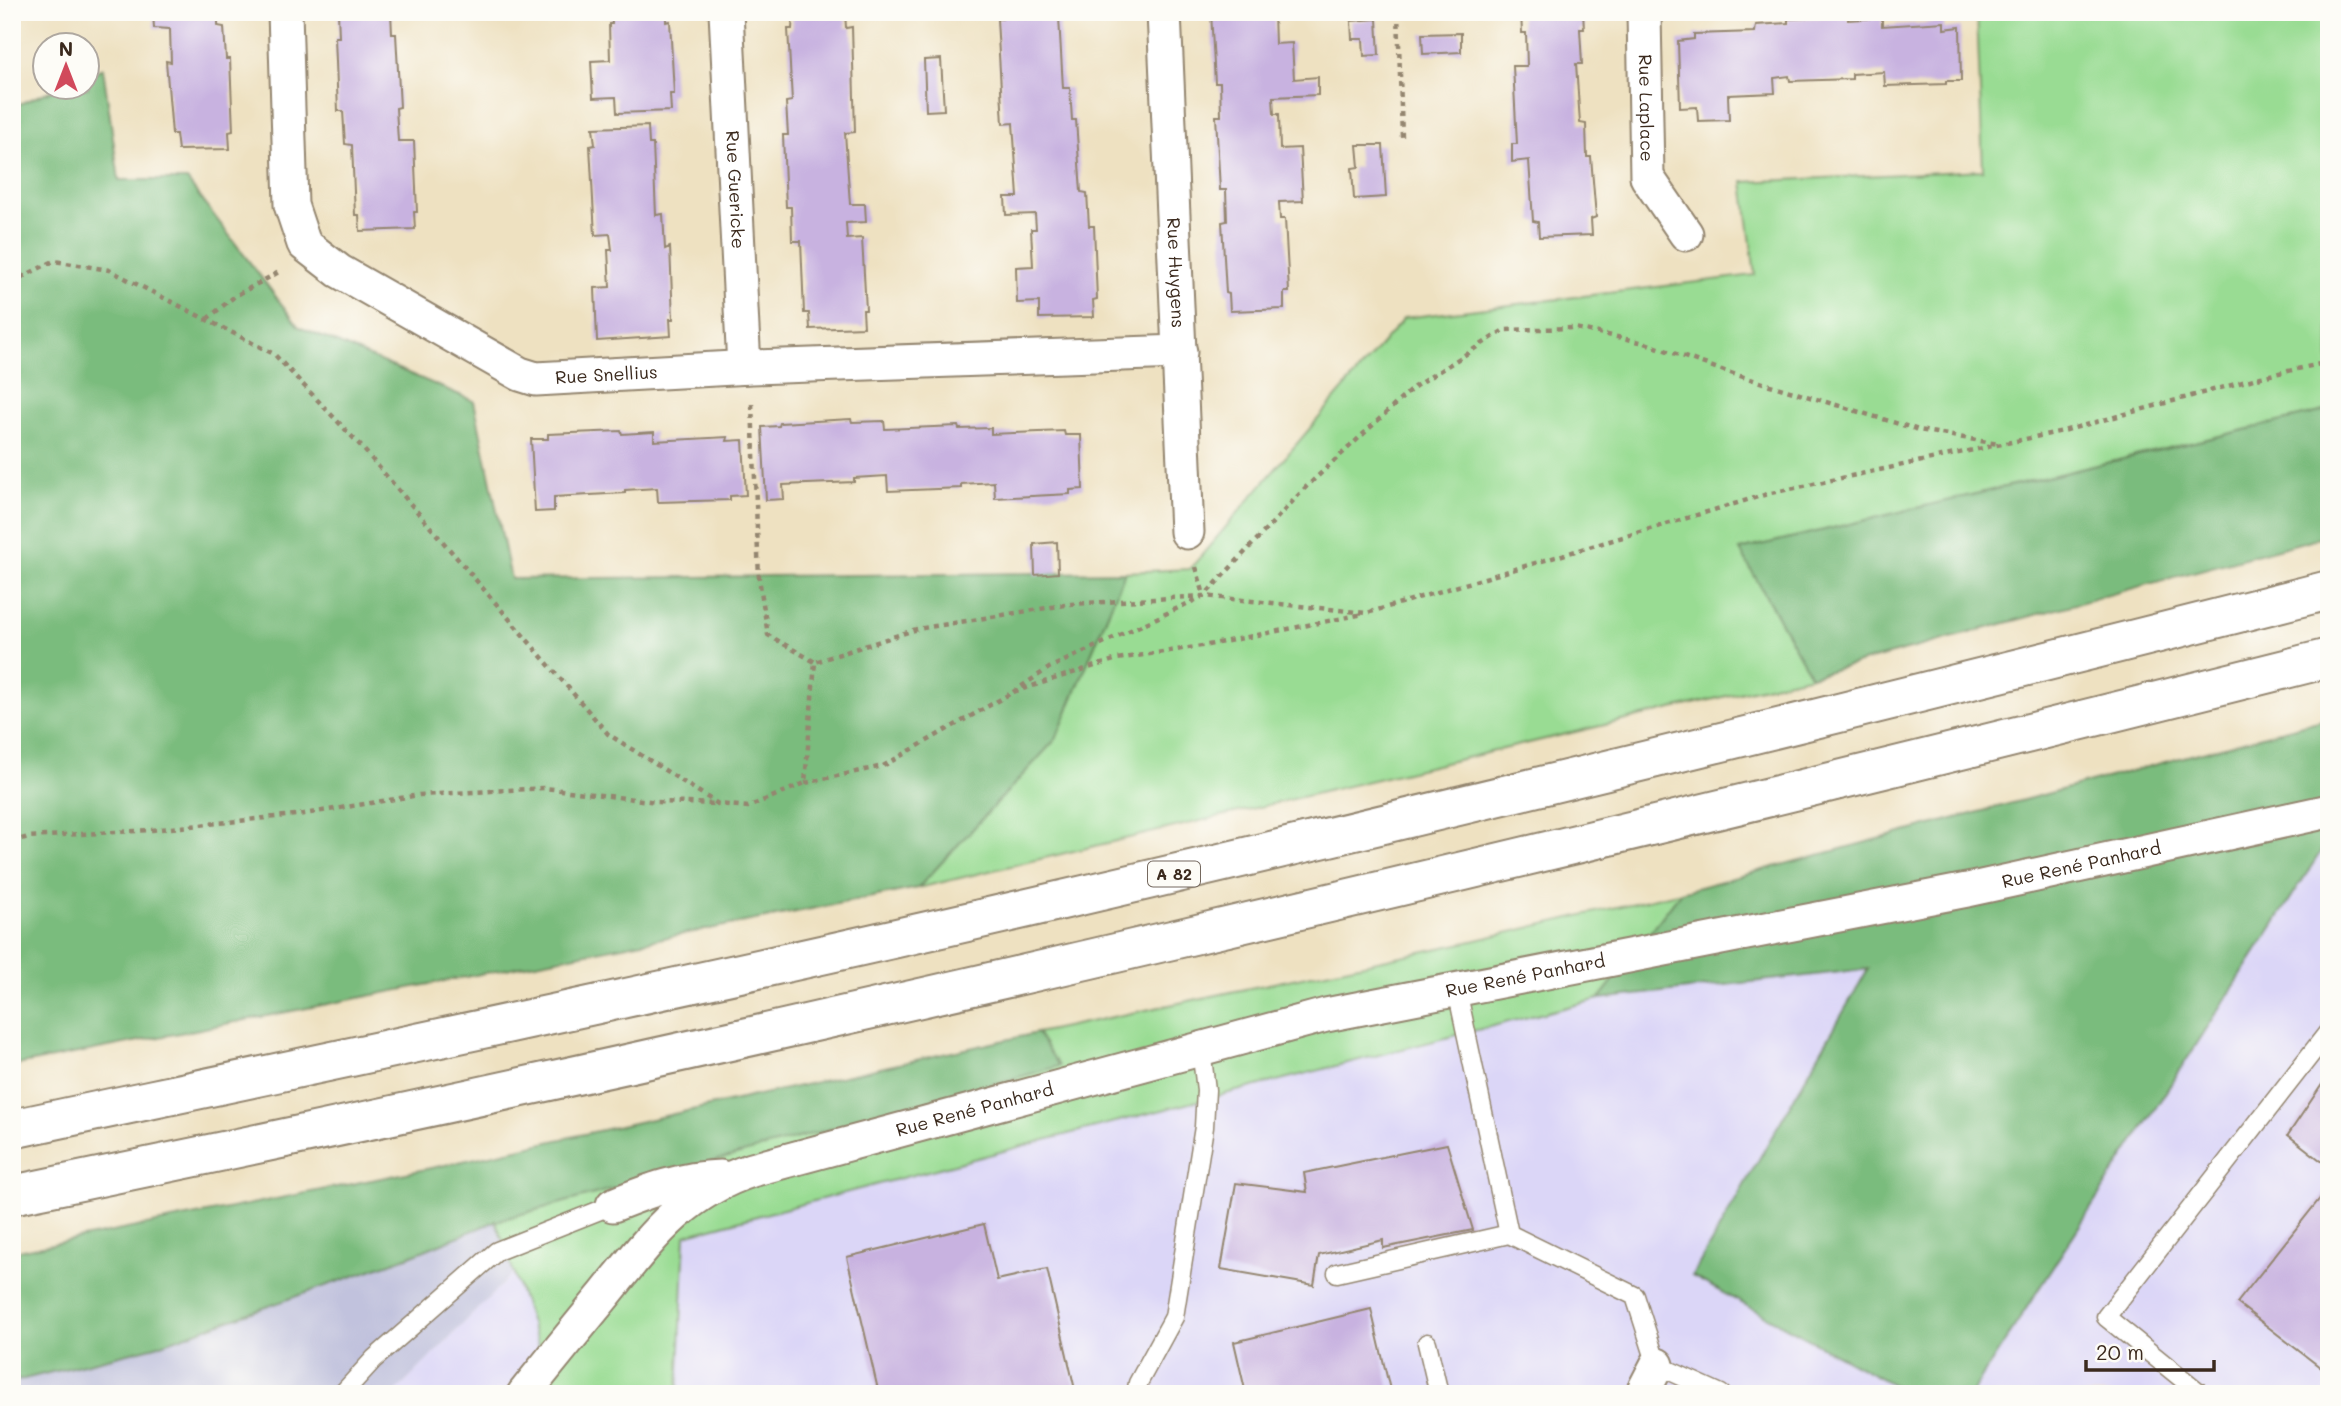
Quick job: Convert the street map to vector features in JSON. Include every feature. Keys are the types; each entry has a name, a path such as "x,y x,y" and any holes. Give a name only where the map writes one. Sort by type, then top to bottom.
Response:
{"highway":[{"name":"A 82","path":"12,1129 461,1034 1023,909 1814,721 2329,590"},
{"path":"12,1195 513,1088 1034,972 1880,771 2329,658"}],"street":[{"name":"Rue Snellius","path":"285,12 291,205 304,244 339,271 520,374 536,379 747,367 1180,352"},
{"name":"Rue Guericke","path":"726,12 747,367"},
{"name":"Rue Huygens","path":"1164,12 1187,532"},
{"name":"Rue Laplace","path":"1644,12 1647,177 1686,234"},
{"name":"Rue René Panhard","path":"613,1205 650,1189 700,1178 730,1177 1326,1015 1954,892 2329,811"},
{"name":"Rue René Panhard","path":"524,1394 662,1225 695,1197 730,1177"}],"lane":[{"path":"1457,990 1509,1234"},
{"path":"2201,1394 2106,1317 2329,1031"},
{"path":"1136,1394 1138,1383 1174,1317 1204,1128 1206,1090 1201,1049"},
{"path":"342,1394 374,1359 497,1251 613,1205"},
{"path":"1337,1273 1509,1234 1635,1296 1649,1379 1721,1394"},
{"path":"1427,1343 1439,1394"}],"path":[{"path":"1398,12 1402,138"},
{"path":"207,319 235,296 277,274 310,249"},
{"path":"12,282 54,261 109,270 275,354 359,444 608,734 718,804"},
{"path":"12,842 28,837 152,830 304,814 419,795 545,788 657,802 748,807 804,783 884,766 1013,692 1049,668 1204,596 1306,487 1414,387 1504,330 1575,328 1645,342 1727,372 1906,426 2003,444"},
{"path":"1013,692 1116,659 1208,645 1367,613 1771,493 2063,432 2261,377 2329,362"},
{"path":"747,367 760,578 768,635 815,662 917,629 1071,604 1204,596 1367,613"},
{"path":"804,783 815,662"}],"shaded area":[{"path":"2329,839 2329,1394 1971,1394"},
{"path":"1868,968 1692,1276 1910,1394 678,1394 684,1235 1599,999"},
{"path":"496,1221 515,1271 394,1394 12,1394 12,1382 156,1346"},
{"path":"515,1271 555,1394 394,1394"}],"green space":[{"path":"1977,12 2329,12 2329,410 1740,550 1811,676 918,888 1056,739 1125,572 1190,569 1404,318 1755,275 1743,182 1983,170"},
{"path":"102,68 119,180 187,180 299,327 474,401 511,579 1125,572 1056,739 918,888 12,1066 12,107 32,99 32,102 102,102"},
{"path":"2329,410 2329,535 1811,676 1740,550"},
{"path":"2329,718 2329,839 1971,1394 1910,1394 1692,1276 1868,969 1599,999 1681,892"},
{"path":"1681,892 1599,999 685,1235 678,1394 555,1394 496,1221 1058,1066 1037,1033 1468,942"},
{"path":"1037,1033 1059,1066 496,1221 410,1256 156,1346 12,1382 12,1252 436,1167"}],"building":[{"path":"153,12 218,12 218,26 224,27 226,59 230,59 233,131 229,132 230,149 178,150 176,134 172,134 166,61 171,62 170,29 154,28"},
{"path":"338,12 391,12 392,34 396,34 400,107 396,108 398,141 414,141 417,212 414,212 415,229 360,231 359,215 355,215 352,145 345,144 343,111 338,111 335,37 339,37"},
{"path":"611,12 666,12 666,22 670,21 674,94 670,94 671,111 617,113 616,97 593,98 591,61 610,60"},
{"path":"845,12 846,28 852,27 855,132 845,133 850,204 865,204 866,222 846,223 847,239 862,238 866,310 863,310 864,327 810,329 809,313 804,313 801,241 792,241 791,207 786,207 783,135 788,135 786,102 792,101 788,29 792,29 793,14"},
{"path":"1002,12 1055,12 1055,17 1059,17 1063,88 1070,88 1072,120 1076,120 1081,192 1087,193 1089,226 1094,226 1097,299 1093,300 1094,317 1039,318 1039,302 1017,303 1016,267 1033,266 1031,229 1036,229 1035,214 1006,215 1005,197 1018,197 1013,123 1003,124 997,19 1002,19"},
{"path":"1211,12 1274,12 1275,44 1292,43 1294,79 1318,77 1318,95 1273,97 1274,114 1279,114 1280,149 1300,148 1303,201 1279,202 1280,219 1285,219 1289,292 1284,292 1284,309 1230,311 1229,294 1226,293 1222,222 1227,221 1226,190 1220,190 1216,116 1221,116 1220,83 1215,83"},
{"path":"1521,12 1583,12 1584,29 1580,29 1582,64 1576,64 1580,123 1586,124 1587,157 1591,157 1596,217 1591,219 1592,235 1539,237 1538,222 1533,221 1529,160 1512,162 1512,144 1517,144 1513,66 1527,66 1526,33 1522,33"},
{"path":"1848,16 1848,20 1882,18 1882,26 1944,22 1944,29 1960,27 1961,81 1885,86 1884,72 1852,74 1852,79 1790,81 1789,76 1774,78 1775,93 1728,95 1729,120 1698,121 1697,107 1680,108 1678,41 1694,39 1694,34 1755,32 1756,25 1788,23 1788,19"},
{"path":"1377,19 1379,55 1364,56 1363,39 1352,39 1351,21"},
{"path":"1461,33 1461,52 1423,54 1422,34"},
{"path":"941,59 944,110 926,111 924,60"},
{"path":"648,126 649,144 653,144 656,215 663,214 665,249 670,247 673,319 670,319 671,336 597,341 595,288 610,287 608,250 612,250 610,234 595,235 590,146 595,145 593,128"},
{"path":"1357,145 1383,145 1386,197 1354,199 1352,168 1359,167"},
{"path":"851,419 852,422 884,421 885,429 958,426 959,429 991,428 991,434 1064,431 1065,435 1081,435 1083,489 1070,490 1070,494 995,498 994,482 961,484 961,488 888,491 887,476 854,478 854,482 783,485 784,499 766,500 762,427 779,426 780,423"},
{"path":"621,431 622,434 654,432 654,441 728,437 727,441 743,440 746,495 730,496 730,500 658,502 657,488 625,490 625,493 554,497 554,511 535,512 531,439 548,439 548,434"},
{"path":"1057,542 1058,573 1035,575 1034,544"},
{"path":"2329,1074 2329,1167 2288,1135"},
{"path":"1447,1144 1473,1230 1383,1248 1383,1240 1319,1255 1314,1285 1221,1269 1236,1183 1307,1192 1304,1173"},
{"path":"2329,1187 2329,1374 2237,1303"},
{"path":"984,1224 997,1280 1047,1269 1076,1394 879,1394 847,1257"},
{"path":"1371,1309 1391,1394 1246,1394 1234,1342"}]}
